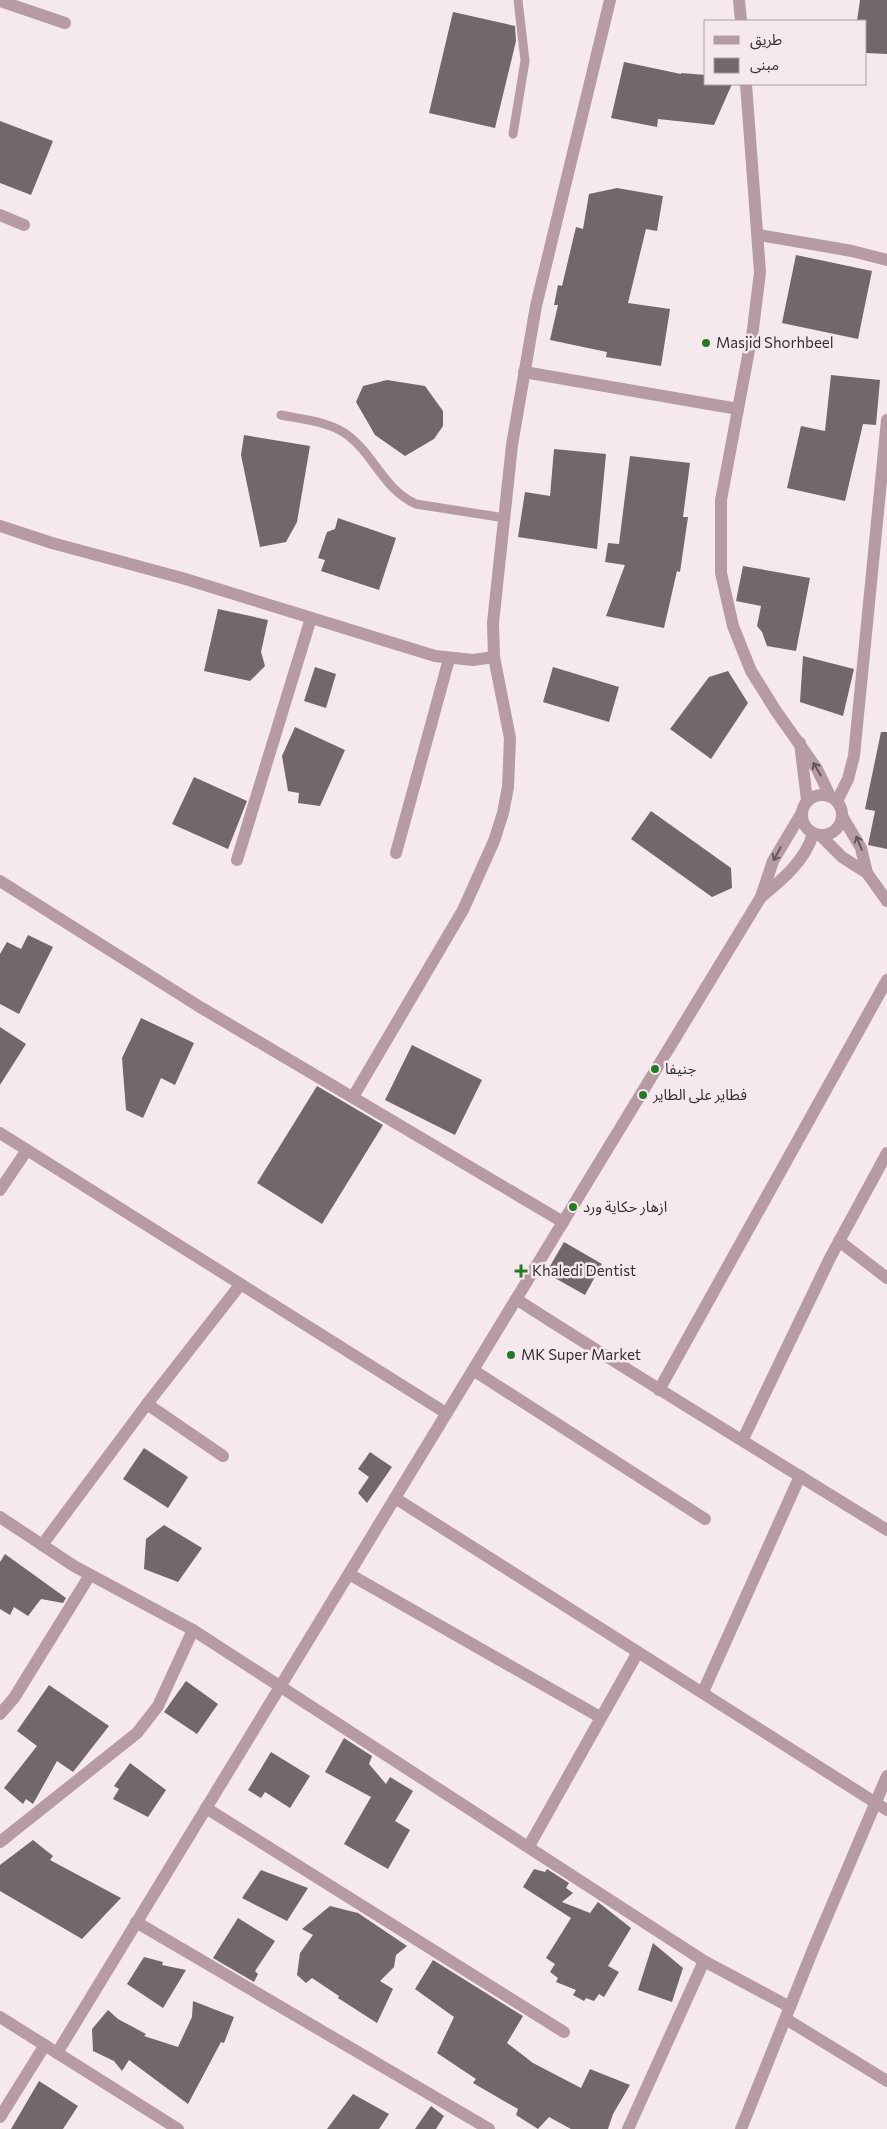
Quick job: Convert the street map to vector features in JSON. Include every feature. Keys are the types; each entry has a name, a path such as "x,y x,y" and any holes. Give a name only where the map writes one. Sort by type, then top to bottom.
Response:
{"street":[{"path":"353,1096 463,910 494,841 508,787 510,762 507,716 494,657 493,623 512,445 542,279 610,0"},
{"path":"739,0 741,20"},
{"path":"0,1 65,23"},
{"path":"746,85 759,234 759,286 738,409 724,476 720,517 721,573 725,599 736,634 751,671 776,711 817,768 861,848 867,873 887,902"},
{"path":"0,215 24,225"},
{"path":"759,234 852,251 887,260"},
{"path":"524,372 738,409"},
{"path":"834,799 848,779 855,750 887,420"},
{"path":"0,526 52,543 182,578 449,659 473,660 494,657"},
{"path":"237,860 311,618"},
{"path":"396,853 449,659"},
{"path":"57,2052 761,897 773,861 801,814 807,800 800,744"},
{"path":"807,800 814,796 834,799"},
{"path":"801,814 806,829 817,835 842,856 867,873"},
{"path":"761,897 794,866 817,835 835,830 842,816"},
{"path":"0,881 200,1007 563,1222"},
{"path":"659,1390 887,980"},
{"path":"0,1133 240,1286 446,1413"},
{"path":"0,1190 27,1150"},
{"path":"743,1439 839,1241 887,1153"},
{"path":"839,1241 887,1278"},
{"path":"42,1545 147,1404 240,1286"},
{"path":"516,1299 659,1390 743,1439 887,1530"},
{"path":"473,1370 705,1519"},
{"path":"147,1404 222,1456"},
{"path":"703,1692 800,1476"},
{"path":"395,1498 881,1806"},
{"path":"0,1517 90,1575 193,1630 704,1961 788,2013 887,2081"},
{"path":"349,1574 600,1717"},
{"path":"0,1714 14,1698 90,1575"},
{"path":"0,1842 137,1733 158,1706 193,1630"},
{"path":"529,1846 638,1652"},
{"path":"741,2129 788,2013 881,1806 887,1776"},
{"path":"206,1808 564,2032"},
{"path":"136,1922 489,2129"},
{"path":"628,2129 704,1961"},
{"path":"0,2018 178,2129"},
{"path":"0,2117 46,2045"}],"lane":[{"path":"513,134 525,61 518,0"},
{"path":"281,415 316,422 342,431 362,449 396,493 404,499 416,504 505,518"}],"building":[{"path":"860,0 887,0 887,54 867,53 867,20 857,20"},
{"path":"453,12 515,26 516,41 495,128 429,113"},
{"path":"624,62 681,74 704,75 704,85 732,85 714,125 658,119 657,127 611,118"},
{"path":"0,121 53,141 31,195 0,183"},
{"path":"617,188 663,196 657,231 646,229 628,303 670,309 661,366 606,357 607,352 550,340 558,305 554,305 558,285 562,286 576,227 583,229 589,194"},
{"path":"796,255 872,271 858,339 782,323"},
{"path":"831,375 880,380 876,425 863,424 845,501 787,488 801,426 825,431"},
{"path":"387,380 425,386 443,411 443,426 434,439 405,456 375,435 356,402 363,386"},
{"path":"244,435 310,446 297,522 286,542 260,547 241,455"},
{"path":"554,449 606,454 597,549 518,537 525,492 550,496"},
{"path":"630,456 690,463 683,517 688,517 680,572 677,571 664,628 606,616 625,565 605,562 608,543 619,544"},
{"path":"338,518 396,538 379,590 321,571 325,560 318,558 327,532 335,529"},
{"path":"743,566 810,578 796,651 767,646 762,632 757,626 761,606 736,601"},
{"path":"218,609 268,620 261,652 265,666 250,681 204,671"},
{"path":"803,656 854,669 843,716 800,702"},
{"path":"315,667 336,674 326,708 304,701"},
{"path":"553,667 619,687 609,722 543,702"},
{"path":"728,671 748,703 711,759 670,729 709,677"},
{"path":"295,727 345,750 320,806 298,803 299,793 288,791 282,756"},
{"path":"881,732 887,732 887,849 868,845 875,811 865,809"},
{"path":"194,777 247,801 228,849 172,824"},
{"path":"651,811 731,868 732,888 712,897 631,839"},
{"path":"28,935 53,947 19,1014 0,1004 0,954 7,942 21,949"},
{"path":"141,1018 194,1043 175,1085 161,1078 143,1118 126,1110 122,1058"},
{"path":"0,1027 26,1044 0,1085"},
{"path":"412,1045 482,1080 455,1135 385,1100"},
{"path":"317,1086 383,1125 322,1224 257,1183"},
{"path":"564,1242 602,1264 585,1295 546,1273"},
{"path":"144,1448 188,1477 168,1508 123,1479"},
{"path":"370,1452 392,1467 367,1503 358,1493 369,1477 358,1469"},
{"path":"164,1525 202,1548 178,1582 144,1569 146,1539"},
{"path":"5,1554 66,1598 63,1603 41,1599 28,1616 14,1607 10,1615 0,1609 0,1562"},
{"path":"186,1681 218,1704 197,1734 164,1712"},
{"path":"49,1685 109,1726 73,1772 57,1761 33,1804 26,1799 23,1804 4,1788 37,1746 17,1731"},
{"path":"344,1738 372,1756 369,1764 386,1784 390,1777 413,1791 395,1821 410,1830 388,1869 344,1844 371,1797 325,1772"},
{"path":"271,1752 310,1776 290,1808 265,1792 261,1798 248,1790"},
{"path":"130,1763 166,1790 148,1817 113,1799 119,1789 114,1786"},
{"path":"33,1840 53,1856 50,1860 121,1898 82,1939 0,1891 0,1865"},
{"path":"534,1869 545,1872 547,1869 569,1883 566,1888 573,1893 562,1902 590,1913 598,1902 631,1928 608,1966 619,1972 604,1997 599,1994 594,2001 586,1998 584,2001 573,1995 576,1990 556,1982 558,1978 550,1972 555,1964 546,1958 571,1918 523,1887"},
{"path":"261,1870 308,1888 287,1921 242,1898"},
{"path":"330,1906 358,1913 407,1946 396,1955 394,1967 380,1981 393,1989 377,2023 338,1998 339,1996 312,1978 306,1983 297,1975 300,1953 313,1935 302,1929"},
{"path":"238,1918 275,1941 255,1971 258,1974 254,1982 213,1958"},
{"path":"653,1943 683,1968 672,2002 638,1990"},
{"path":"144,1957 163,1962 162,1965 186,1970 163,2008 127,1984"},
{"path":"433,1960 523,2016 507,2043 533,2063 581,2088 590,2069 630,2085 613,2114 608,2129 571,2129 549,2117 538,2129 516,2115 518,2109 473,2083 476,2079 437,2053 454,2017 415,1989"},
{"path":"193,2001 234,2017 224,2043 221,2042 188,2104 129,2060 122,2071 114,2061 93,2051 92,2029 108,2010 118,2019 146,2034 144,2036 178,2047 192,2017"},
{"path":"39,2081 78,2106 63,2129 11,2129"},
{"path":"353,2094 389,2114 379,2129 327,2129"},
{"path":"431,2106 444,2116 436,2129 415,2129"}],"place":[{"name":"Masjid Shorhbeel","path":"706,343"},
{"name":"جنيفا","path":"655,1069"},
{"name":"فطاير على الطاير","path":"643,1095"},
{"name":"ازهار حكاية ورد","path":"573,1207"},
{"name":"Khaledi Dentist","path":"521,1271"},
{"name":"MK Super Market","path":"511,1355"}]}
